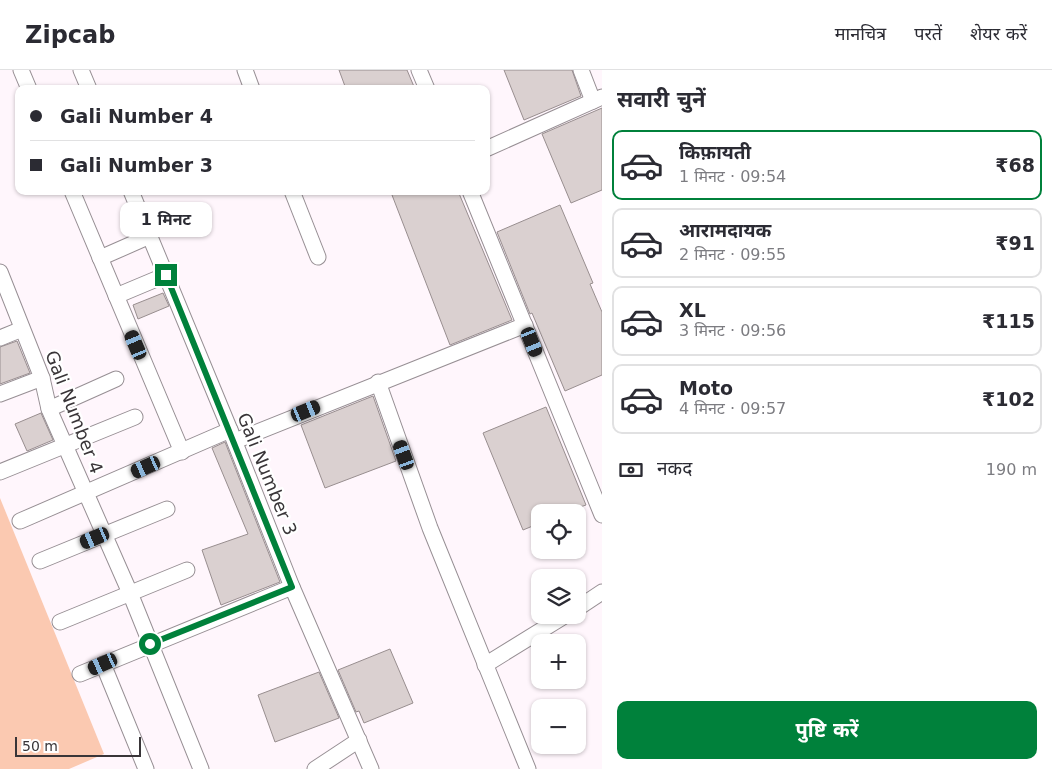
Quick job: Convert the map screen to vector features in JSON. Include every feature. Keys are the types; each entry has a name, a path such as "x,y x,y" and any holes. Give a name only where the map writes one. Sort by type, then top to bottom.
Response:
{"street":[{"path":"21,70 27,85"},
{"path":"81,70 87,85"},
{"path":"245,70 251,85"},
{"path":"419,70 425,85"},
{"path":"490,147 598,99 581,70"},
{"path":"74,195 182,452"},
{"name":"Gali Number 3","path":"133,195 233,436 292,587 371,769"},
{"path":"294,195 318,257"},
{"path":"472,195 602,515"},
{"path":"100,258 150,236"},
{"name":"Gali Number 4","path":"0,272 42,378 49,409 130,593 201,769"},
{"path":"116,296 166,275"},
{"path":"20,520 86,494 182,452 233,436 525,325"},
{"path":"0,338 22,329"},
{"path":"0,394 42,378"},
{"path":"49,409 116,380"},
{"path":"378,382 430,528 528,769"},
{"path":"0,472 135,418"},
{"path":"40,561 167,509"},
{"path":"60,622 187,570"},
{"path":"80,674 292,587"},
{"path":"586,603 602,592"},
{"path":"485,665 551,624"},
{"path":"103,664 146,769"},
{"path":"315,769 359,740"}],"shaded area":[{"path":"0,498 104,754 69,769 0,769"}],"building":[{"path":"339,70 407,70 413,85 345,85"},
{"path":"504,70 572,70 581,96 524,120"},
{"path":"602,108 602,190 571,203 542,134"},
{"path":"392,195 460,195 512,320 450,345"},
{"path":"560,205 593,283 590,284 602,312 602,375 565,391 532,313 530,314 497,232"},
{"path":"163,293 169,306 138,319 133,305"},
{"path":"17,341 30,373 0,384 0,347"},
{"path":"373,396 396,461 325,488 301,425"},
{"path":"546,407 586,504 531,504 531,527 523,530 483,433"},
{"path":"41,413 53,440 27,451 15,424"},
{"path":"225,442 280,582 221,605 202,550 248,534 212,448"},
{"path":"390,649 413,703 364,723 359,711 356,712 338,670"},
{"path":"319,672 339,718 275,742 258,695"}],"route":[{"path":"150,644 292,587 166,275"}]}
